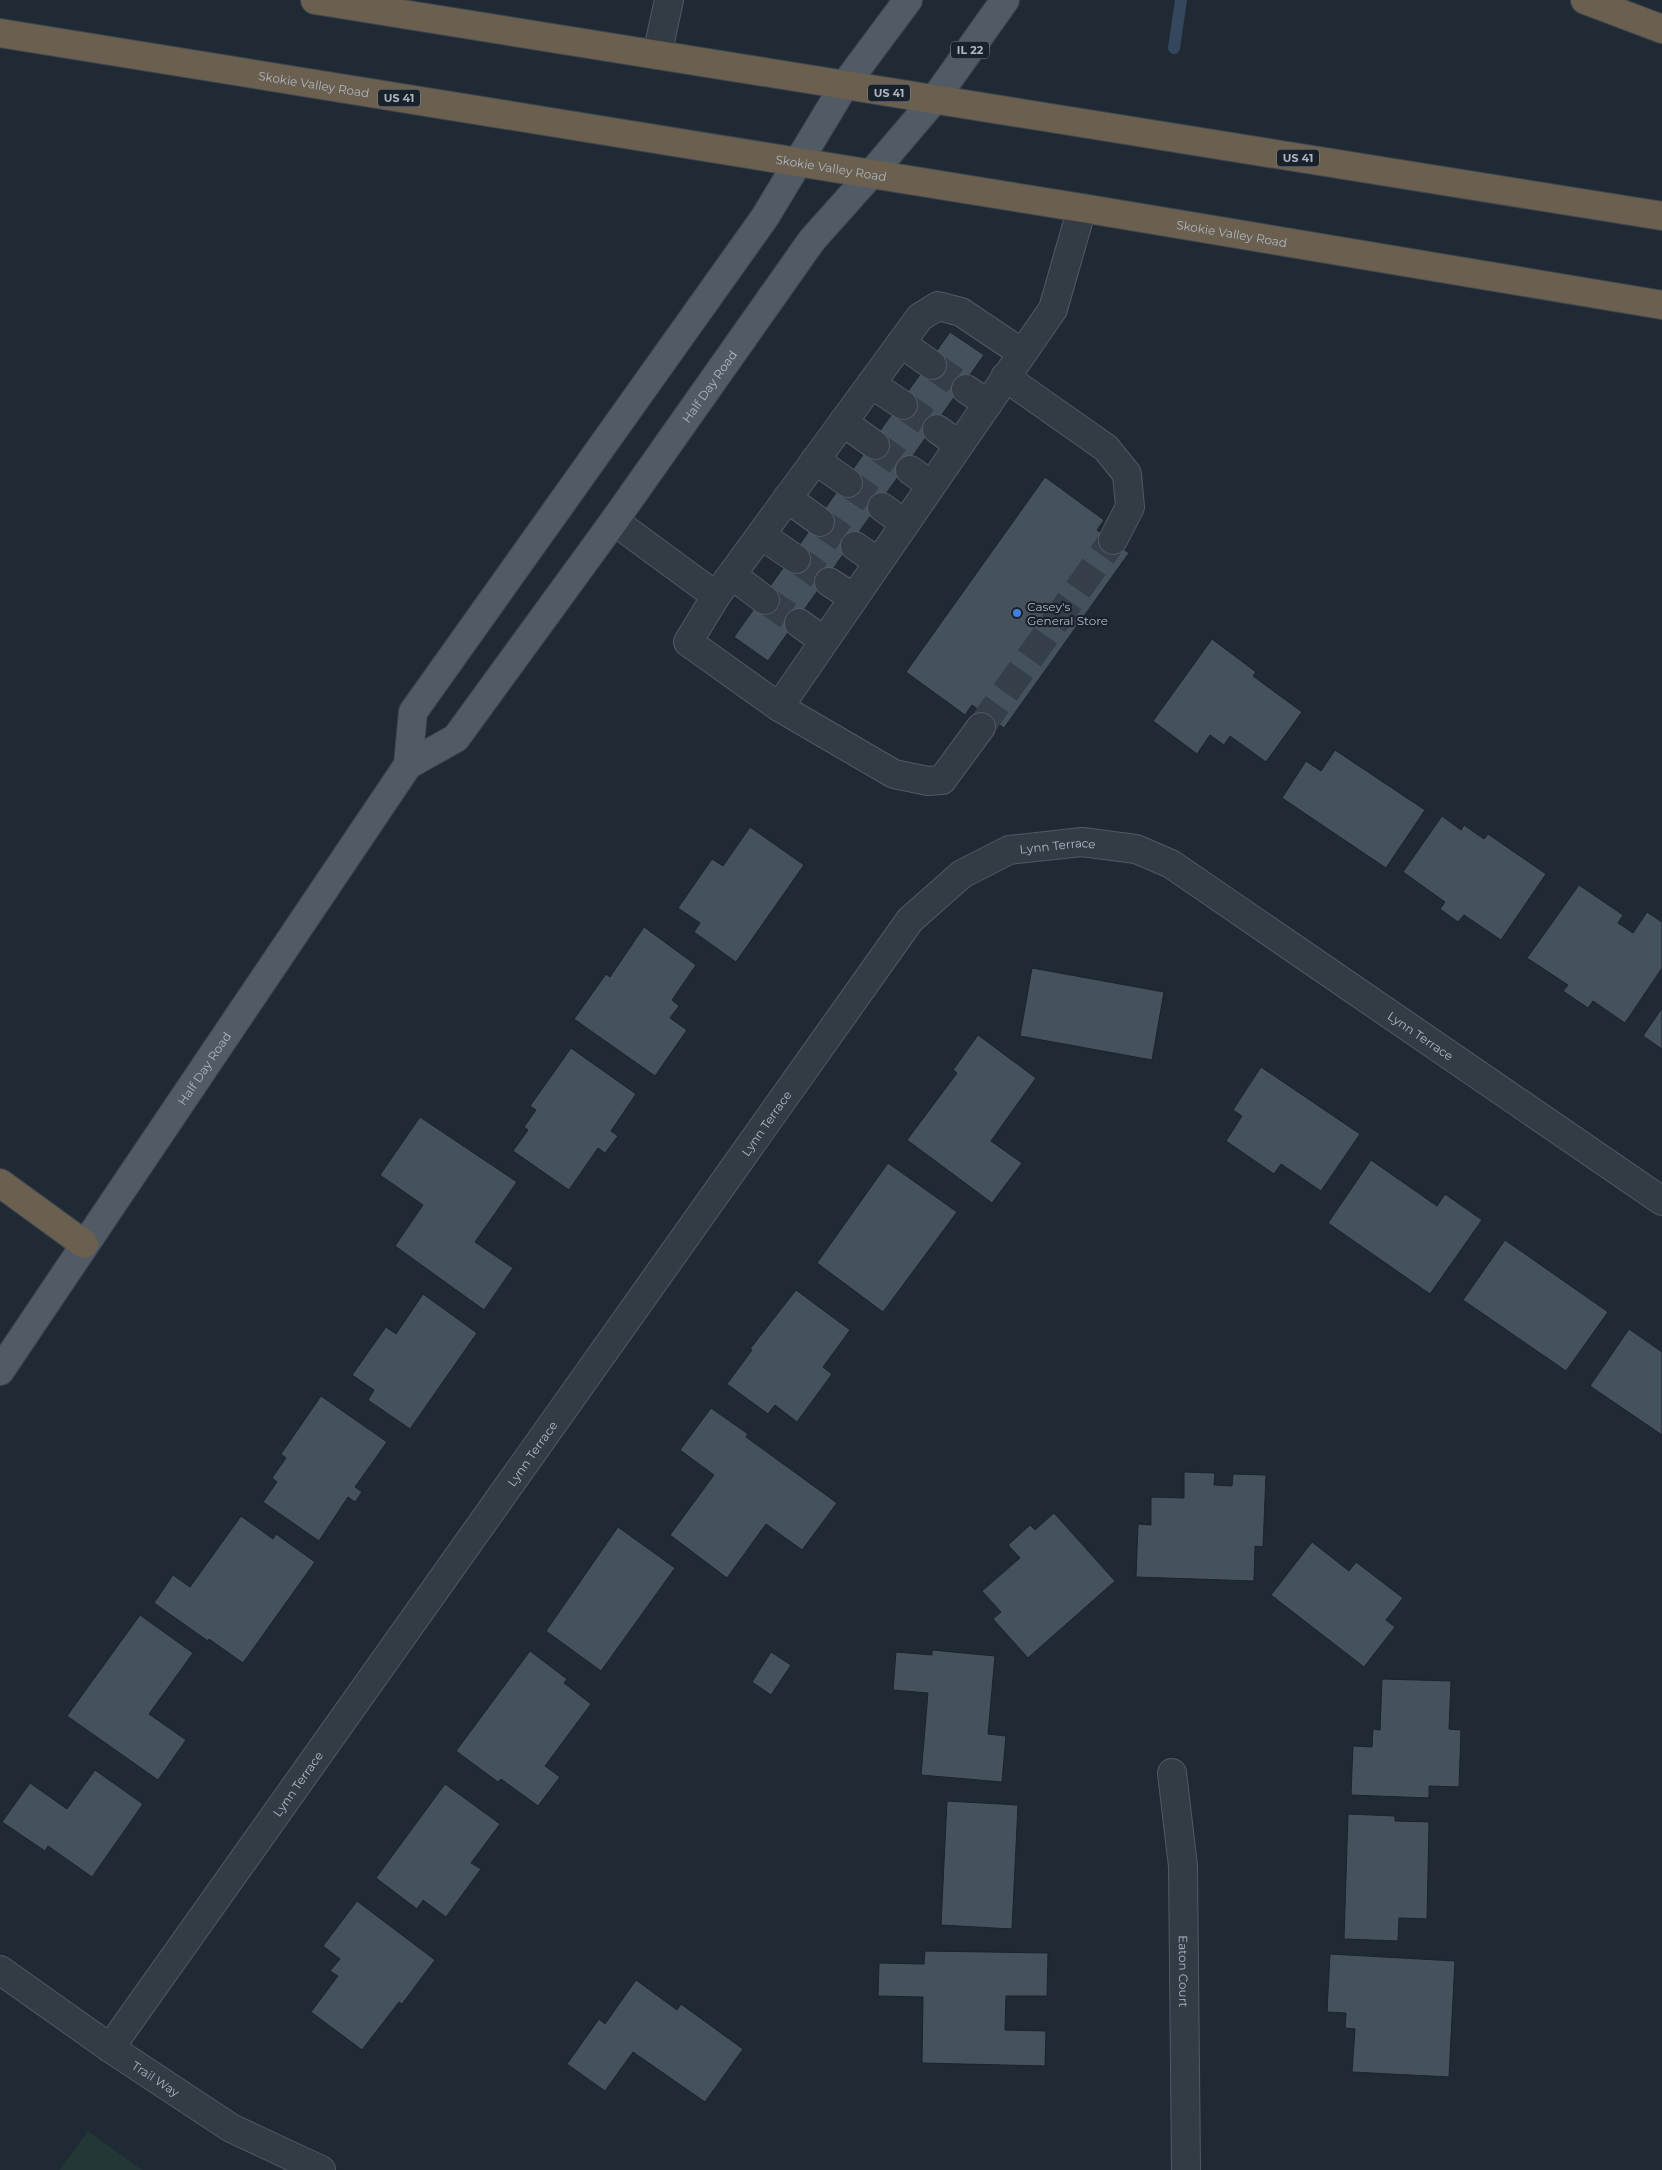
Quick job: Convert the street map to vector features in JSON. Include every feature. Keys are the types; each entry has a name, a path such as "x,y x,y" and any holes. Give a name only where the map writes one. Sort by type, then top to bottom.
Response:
{"highway":[{"name":"US 41","path":"315,0 351,3 844,86 1662,216"},
{"path":"1585,0 1662,30"},
{"name":"Skokie Valley Road","path":"0,33 1662,304"},
{"path":"0,1183 84,1244"}],"main road":[{"name":"Half Day Road","path":"408,766 413,712 765,217 844,86 908,0"},
{"name":"Half Day Road","path":"0,1371 408,766 456,738 614,521 812,240 934,100 1006,0"}],"street":[{"path":"657,55 669,0"},
{"path":"779,707 904,524 921,478 959,445 977,396 1005,378 1053,309 1082,208"},
{"path":"981,727 942,780 928,781 894,774 779,707 688,642 716,596 920,317 938,306 961,312 1022,353"},
{"path":"901,343 932,365"},
{"path":"1005,378 1106,448 1127,474 1130,507 1113,540"},
{"path":"871,384 903,405"},
{"path":"843,422 875,445"},
{"path":"937,429 959,445"},
{"path":"815,460 848,483"},
{"path":"787,498 820,522"},
{"path":"882,507 904,524"},
{"path":"614,521 716,596"},
{"path":"761,535 796,559"},
{"path":"855,546 878,562"},
{"path":"732,575 765,600"},
{"path":"829,582 854,598"},
{"path":"799,623 824,641"},
{"name":"Lynn Terrace","path":"110,2048 910,920 962,874 1009,850 1082,842 1136,849 1171,864 1662,1202"},
{"name":"Eaton Court","path":"1172,1774 1183,1866 1186,2170"},
{"name":"Trail Way","path":"0,1970 110,2048 231,2128 321,2170"}],"green space":[{"path":"88,2131 142,2170 60,2170"}],"building":[{"path":"950,332 984,355 768,661 734,637"},
{"name":"Casey's General Store","path":"1045,477 1104,520 1097,530 1129,553 1004,728 972,705 965,715 906,672"},
{"path":"1212,639 1256,672 1253,676 1302,712 1266,762 1230,736 1224,745 1210,735 1197,754 1153,721"},
{"path":"1335,750 1425,810 1386,868 1282,798 1306,761 1321,771"},
{"path":"1442,816 1461,830 1464,825 1484,839 1488,834 1546,874 1501,940 1464,915 1458,922 1440,909 1445,902 1403,872"},
{"path":"750,827 804,865 736,962 694,932 700,923 678,908 712,859 723,866"},
{"path":"1579,885 1623,915 1618,923 1633,933 1647,912 1662,922 1662,968 1625,1023 1593,1001 1588,1008 1563,991 1568,985 1527,958"},
{"path":"644,927 696,965 672,1000 679,1006 670,1018 687,1030 655,1076 574,1019 606,974 610,977"},
{"path":"1032,968 1164,992 1152,1060 1020,1036"},
{"path":"1662,1008 1662,1049 1643,1036"},
{"path":"978,1035 1036,1078 991,1141 1022,1163 992,1203 907,1140 957,1073 953,1070"},
{"path":"571,1048 636,1094 611,1131 618,1136 605,1153 598,1148 569,1190 513,1151 528,1130 524,1127 536,1110 530,1106"},
{"path":"1261,1067 1360,1134 1321,1191 1281,1164 1274,1174 1226,1141 1242,1116 1233,1110"},
{"path":"420,1117 517,1182 475,1242 513,1268 484,1310 395,1246 423,1205 380,1175"},
{"path":"1371,1160 1437,1206 1445,1194 1482,1220 1430,1294 1328,1223"},
{"path":"888,1163 957,1212 883,1312 817,1263"},
{"path":"1505,1240 1608,1312 1566,1371 1463,1300"},
{"path":"796,1290 850,1330 823,1367 832,1374 797,1422 775,1405 768,1414 727,1384 752,1350 750,1349"},
{"path":"423,1294 477,1333 410,1429 368,1400 374,1390 352,1375 386,1327 396,1334"},
{"path":"1629,1329 1662,1352 1662,1435 1590,1386"},
{"path":"321,1396 387,1442 355,1487 362,1492 355,1502 348,1497 319,1541 263,1502 277,1482 272,1478 286,1458 281,1454"},
{"path":"711,1408 748,1434 746,1437 837,1503 802,1550 766,1524 727,1578 670,1535 714,1475 680,1450"},
{"path":"1184,1472 1215,1473 1214,1485 1232,1486 1233,1474 1266,1475 1263,1547 1255,1546 1254,1581 1136,1577 1138,1524 1151,1525 1151,1497 1184,1498"},
{"path":"1054,1513 1115,1581 1028,1658 993,1619 1001,1612 982,1591 1020,1558 1008,1545 1030,1525 1035,1530"},
{"path":"241,1516 273,1539 276,1534 315,1562 243,1663 154,1603 173,1575 190,1587"},
{"path":"618,1527 675,1568 601,1671 546,1631"},
{"path":"1312,1542 1349,1571 1356,1562 1403,1598 1386,1620 1395,1627 1364,1667 1271,1595"},
{"path":"140,1615 193,1653 149,1714 186,1740 158,1780 67,1716"},
{"path":"932,1650 995,1656 988,1734 1006,1736 1002,1782 921,1775 928,1693 893,1690 896,1652 932,1655"},
{"path":"530,1651 567,1679 564,1683 591,1704 545,1766 560,1777 538,1806 501,1779 498,1782 456,1751"},
{"path":"771,1652 791,1665 771,1695 752,1682"},
{"path":"1382,1679 1451,1681 1449,1729 1461,1730 1459,1787 1429,1786 1429,1798 1351,1795 1353,1746 1372,1747 1373,1729 1380,1730"},
{"path":"95,1770 143,1804 92,1877 48,1846 45,1851 2,1822 30,1783 67,1809"},
{"path":"445,1784 500,1824 471,1863 481,1869 446,1917 423,1900 417,1909 376,1878"},
{"path":"947,1801 1018,1805 1012,1929 941,1925"},
{"path":"1348,1814 1395,1816 1395,1821 1429,1822 1427,1919 1399,1918 1398,1941 1344,1939"},
{"path":"357,1901 435,1960 402,2004 399,2002 362,2050 311,2012 338,1976 330,1971 340,1959 323,1946"},
{"path":"925,1951 1048,1953 1047,1996 1006,1996 1005,2030 1046,2031 1045,2066 922,2063 923,1997 878,1996 879,1963 924,1964"},
{"path":"1330,1954 1455,1961 1449,2077 1352,2072 1355,2029 1345,2028 1346,2013 1327,2012"},
{"path":"636,1980 677,2010 681,2004 743,2049 705,2102 633,2052 605,2091 567,2064 599,2019 605,2024"}],"waterway":[{"path":"1174,48 1181,0"}],"tunnel":[{"path":"932,365 966,389"},
{"path":"903,405 937,429"},
{"path":"875,445 910,470"},
{"path":"848,483 882,507"},
{"path":"820,522 855,546"},
{"path":"981,727 1113,540"},
{"path":"796,559 829,582"},
{"path":"765,600 799,623"}],"place":[{"name":"Casey's General Store","path":"1017,613"}]}
